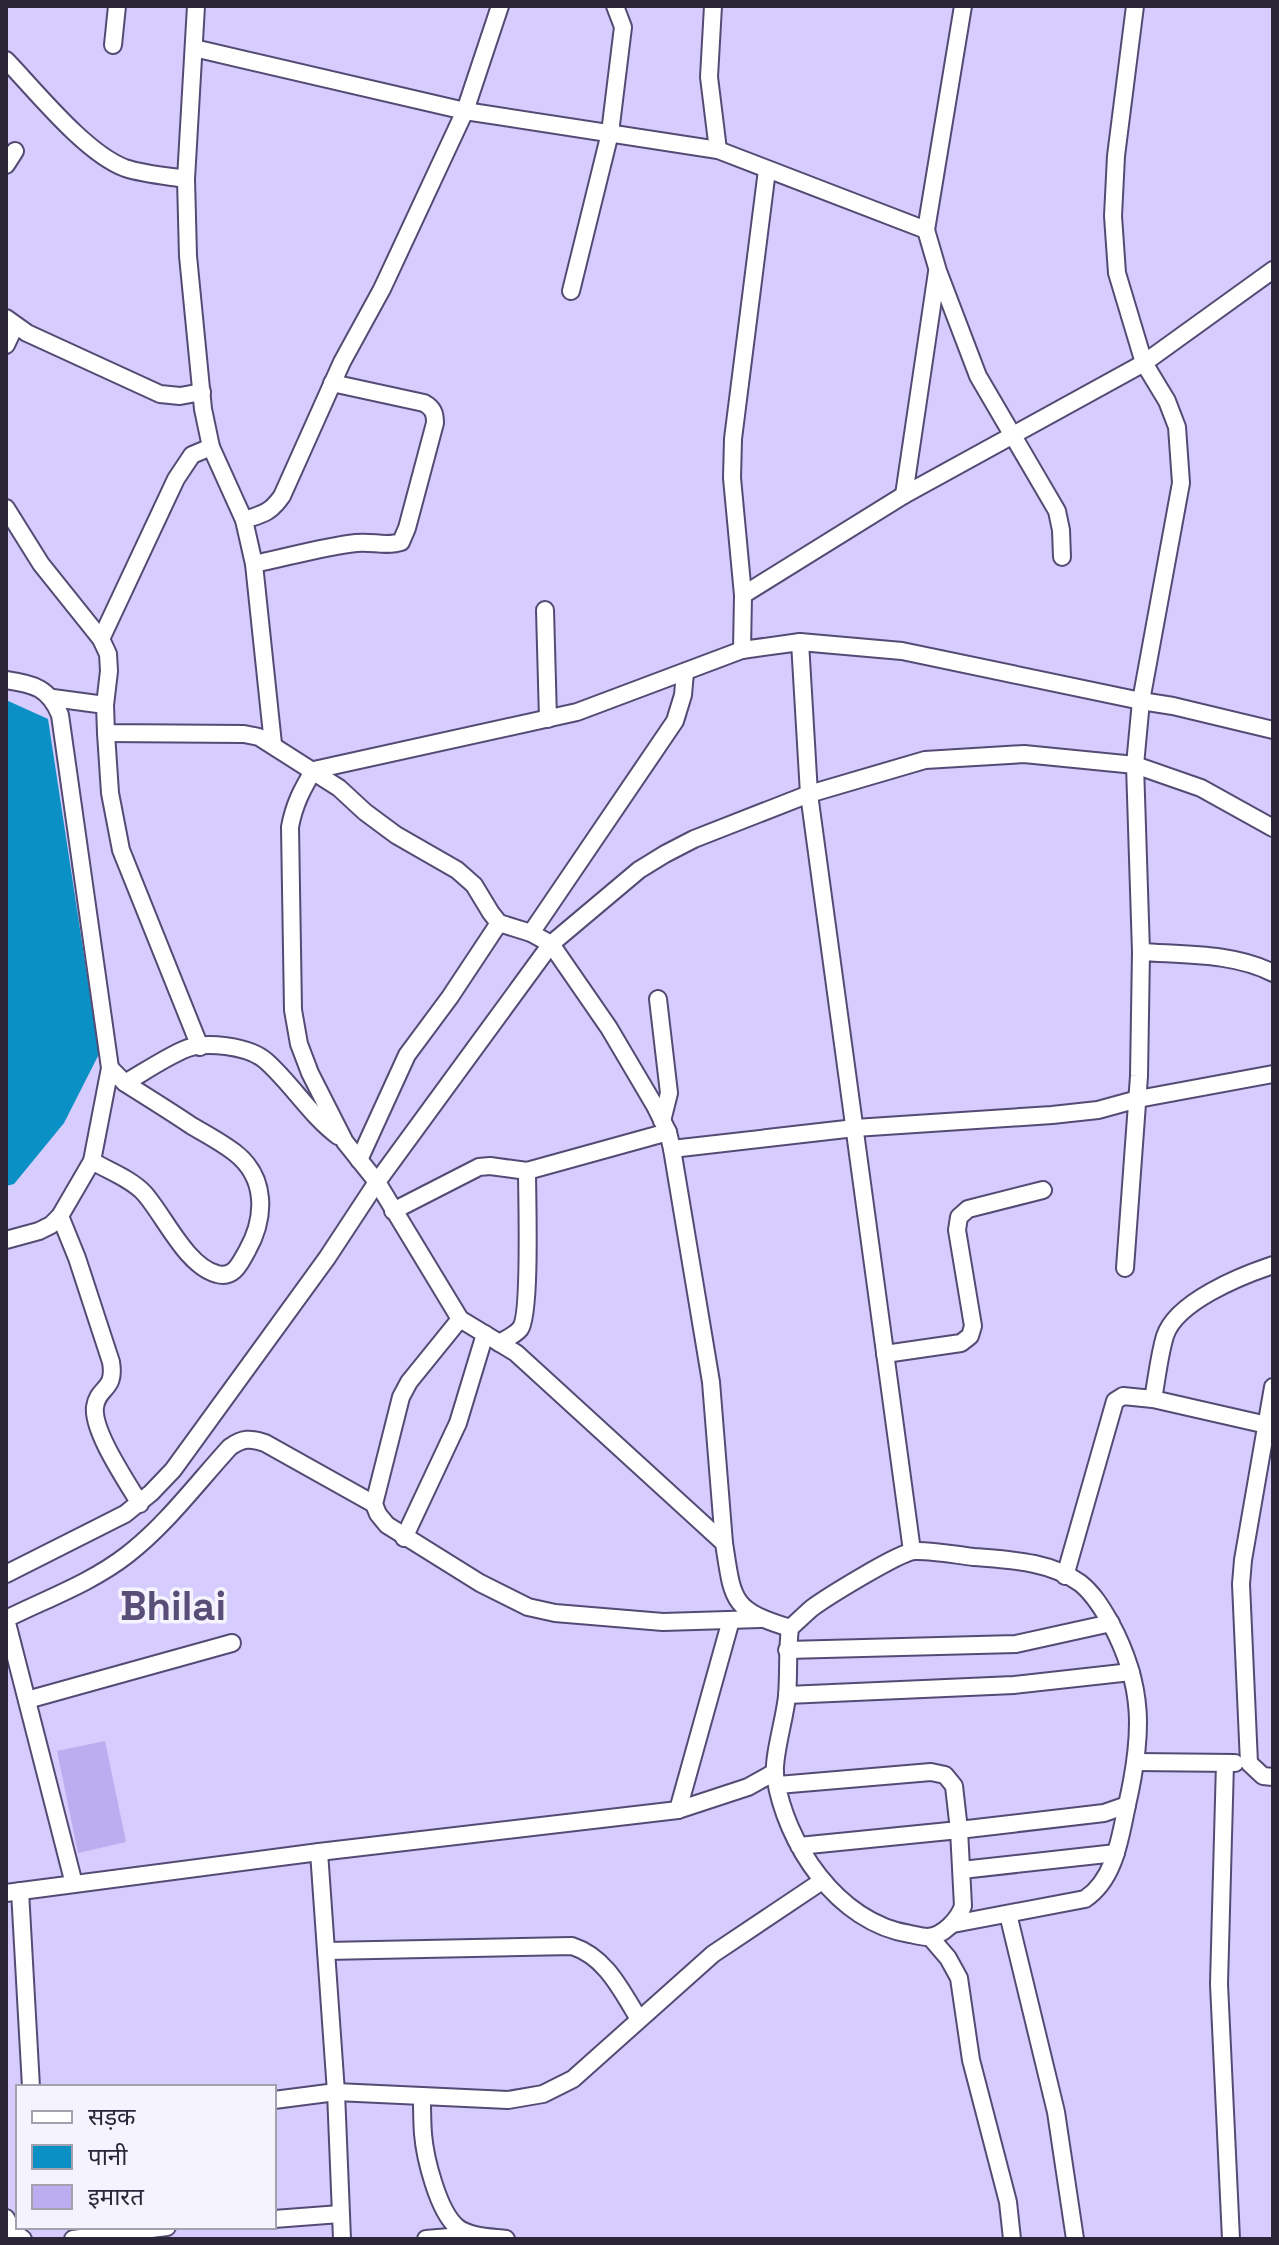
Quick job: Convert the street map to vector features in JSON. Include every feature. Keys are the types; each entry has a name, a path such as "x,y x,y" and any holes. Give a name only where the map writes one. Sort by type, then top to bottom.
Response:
{"street":[{"path":"113,45 117,6"},
{"path":"196,6 186,179 188,256 202,392 211,447 244,520 254,564 273,744"},
{"path":"244,520 273,508 282,496 332,383 382,289 465,111 500,6"},
{"path":"571,291 610,133 623,27 615,6"},
{"path":"713,6 709,77 718,150"},
{"path":"963,6 926,230 938,271 978,376 1057,511 1062,557"},
{"path":"1125,1268 1138,1099 1141,952 1135,765 1141,701 1181,483 1177,427 1167,401 1144,363 1117,273 1113,216 1116,156 1135,6"},
{"path":"194,48 465,111 718,150 926,230"},
{"path":"6,60 81,139 103,155 125,168 186,179"},
{"path":"742,650 743,595 732,478 733,439 767,170"},
{"path":"743,595 904,495 1144,363 1273,270"},
{"path":"904,495 938,271"},
{"path":"6,345 10,322 160,394 180,396 202,392"},
{"path":"254,564 346,544 364,542 391,546 401,542 435,414 424,403 332,383"},
{"path":"101,639 176,479 192,455 211,447"},
{"path":"6,508 41,564 101,639 108,654 106,733 110,793 121,850 200,1047"},
{"path":"545,610 548,719"},
{"path":"800,642 809,794 912,1551"},
{"path":"724,1543 516,1353 460,1319 377,1182 345,1142 310,1073 299,1044 293,1010 290,827 300,791 314,770 577,712 742,650 800,642 902,651 1173,706 1273,730"},
{"path":"531,933 675,721 683,695 685,672"},
{"path":"6,680 31,683 53,698 105,705"},
{"path":"6,1240 39,1231 60,1216 92,1161 110,1068 60,715 53,698"},
{"path":"106,733 244,734 259,737 314,770 396,835 457,870 474,885 499,923 531,933 551,944 609,1028 667,1134"},
{"path":"6,1574 125,1514 140,1504 173,1470 327,1258 377,1182 551,944 639,870 665,854 694,839 809,794 925,760 1024,754 1135,765 1201,788 1273,828"},
{"path":"359,1160 407,1055 499,923"},
{"path":"1141,952 1233,959 1273,973"},
{"path":"658,999 669,1093 667,1134 711,1382 724,1543 731,1587 740,1606 761,1619 790,1628"},
{"path":"125,1083 186,1048 214,1046 245,1049 264,1059 323,1123 345,1142"},
{"path":"92,1161 145,1194 181,1246 205,1269 218,1275 236,1270 260,1221 261,1202 257,1181 235,1153 125,1083 110,1068"},
{"path":"393,1211 479,1167 527,1171 667,1134 855,1128 1052,1115 1098,1110 1138,1099 1273,1074"},
{"path":"404,1538 458,1423 492,1339 521,1329 524,1321 527,1171"},
{"path":"885,1354 961,1343 970,1336 973,1326 957,1230 959,1217 968,1209 1043,1190"},
{"path":"60,1216 77,1258 113,1373 111,1382 95,1407 97,1427 140,1504"},
{"path":"1153,1399 1165,1335 1175,1316 1240,1277 1273,1265"},
{"path":"460,1319 409,1382 401,1397 374,1504 387,1525 503,1596 528,1607 555,1613 663,1622 761,1619"},
{"path":"1249,1763 1241,1584 1243,1560 1268,1447 1267,1425 1273,1387"},
{"path":"1065,1576 1115,1401 1123,1396 1153,1399 1267,1425"},
{"path":"74,1884 6,1619 97,1575 126,1556 149,1537 230,1447 240,1440 265,1443 374,1504"},
{"path":"912,1551 1022,1561 1054,1570 1081,1584 1101,1606 1121,1641 1131,1672 1138,1713 1136,1762 1116,1853 1098,1891 1085,1899 953,1924 930,1937 892,1932 853,1911 822,1881 799,1846 788,1822 776,1779 787,1695 790,1628 813,1607 912,1551"},
{"path":"678,1810 731,1620"},
{"path":"787,1650 1016,1644 1111,1623"},
{"path":"27,1700 232,1643"},
{"path":"787,1695 1014,1685 1131,1672"},
{"path":"1136,1762 1249,1763 1263,1776 1273,1777"},
{"path":"1225,1763 1219,1984 1231,2239"},
{"path":"31,2085 13,1892 678,1810 776,1779 931,1772 945,1775 954,1786 963,1906 953,1924"},
{"path":"799,1846 1104,1813 1127,1805"},
{"path":"319,1852 336,2092 342,2239"},
{"path":"962,1870 1116,1853"},
{"path":"276,2100 336,2092 508,2100 543,2094 573,2079 713,1954 822,1881"},
{"path":"1008,1914 1056,2112 1075,2239"},
{"path":"930,1937 948,1958 959,1978 971,2060 1008,2202 1012,2239"},
{"path":"326,1951 572,1946 588,1951 606,1967 639,2019"},
{"path":"422,2096 423,2134 435,2185 447,2213 458,2228 476,2235"},
{"path":"276,2219 340,2214"},
{"path":"75,2239 152,2229"},
{"path":"426,2239 476,2235 506,2239"}],"water":[{"path":"6,700 48,719 99,1054 64,1123 14,1184 6,1186"}],"building":[{"path":"105,1741 126,1842 78,1853 57,1751"}],"district":[{"name":"Bhilai","path":"173,1606"}]}
